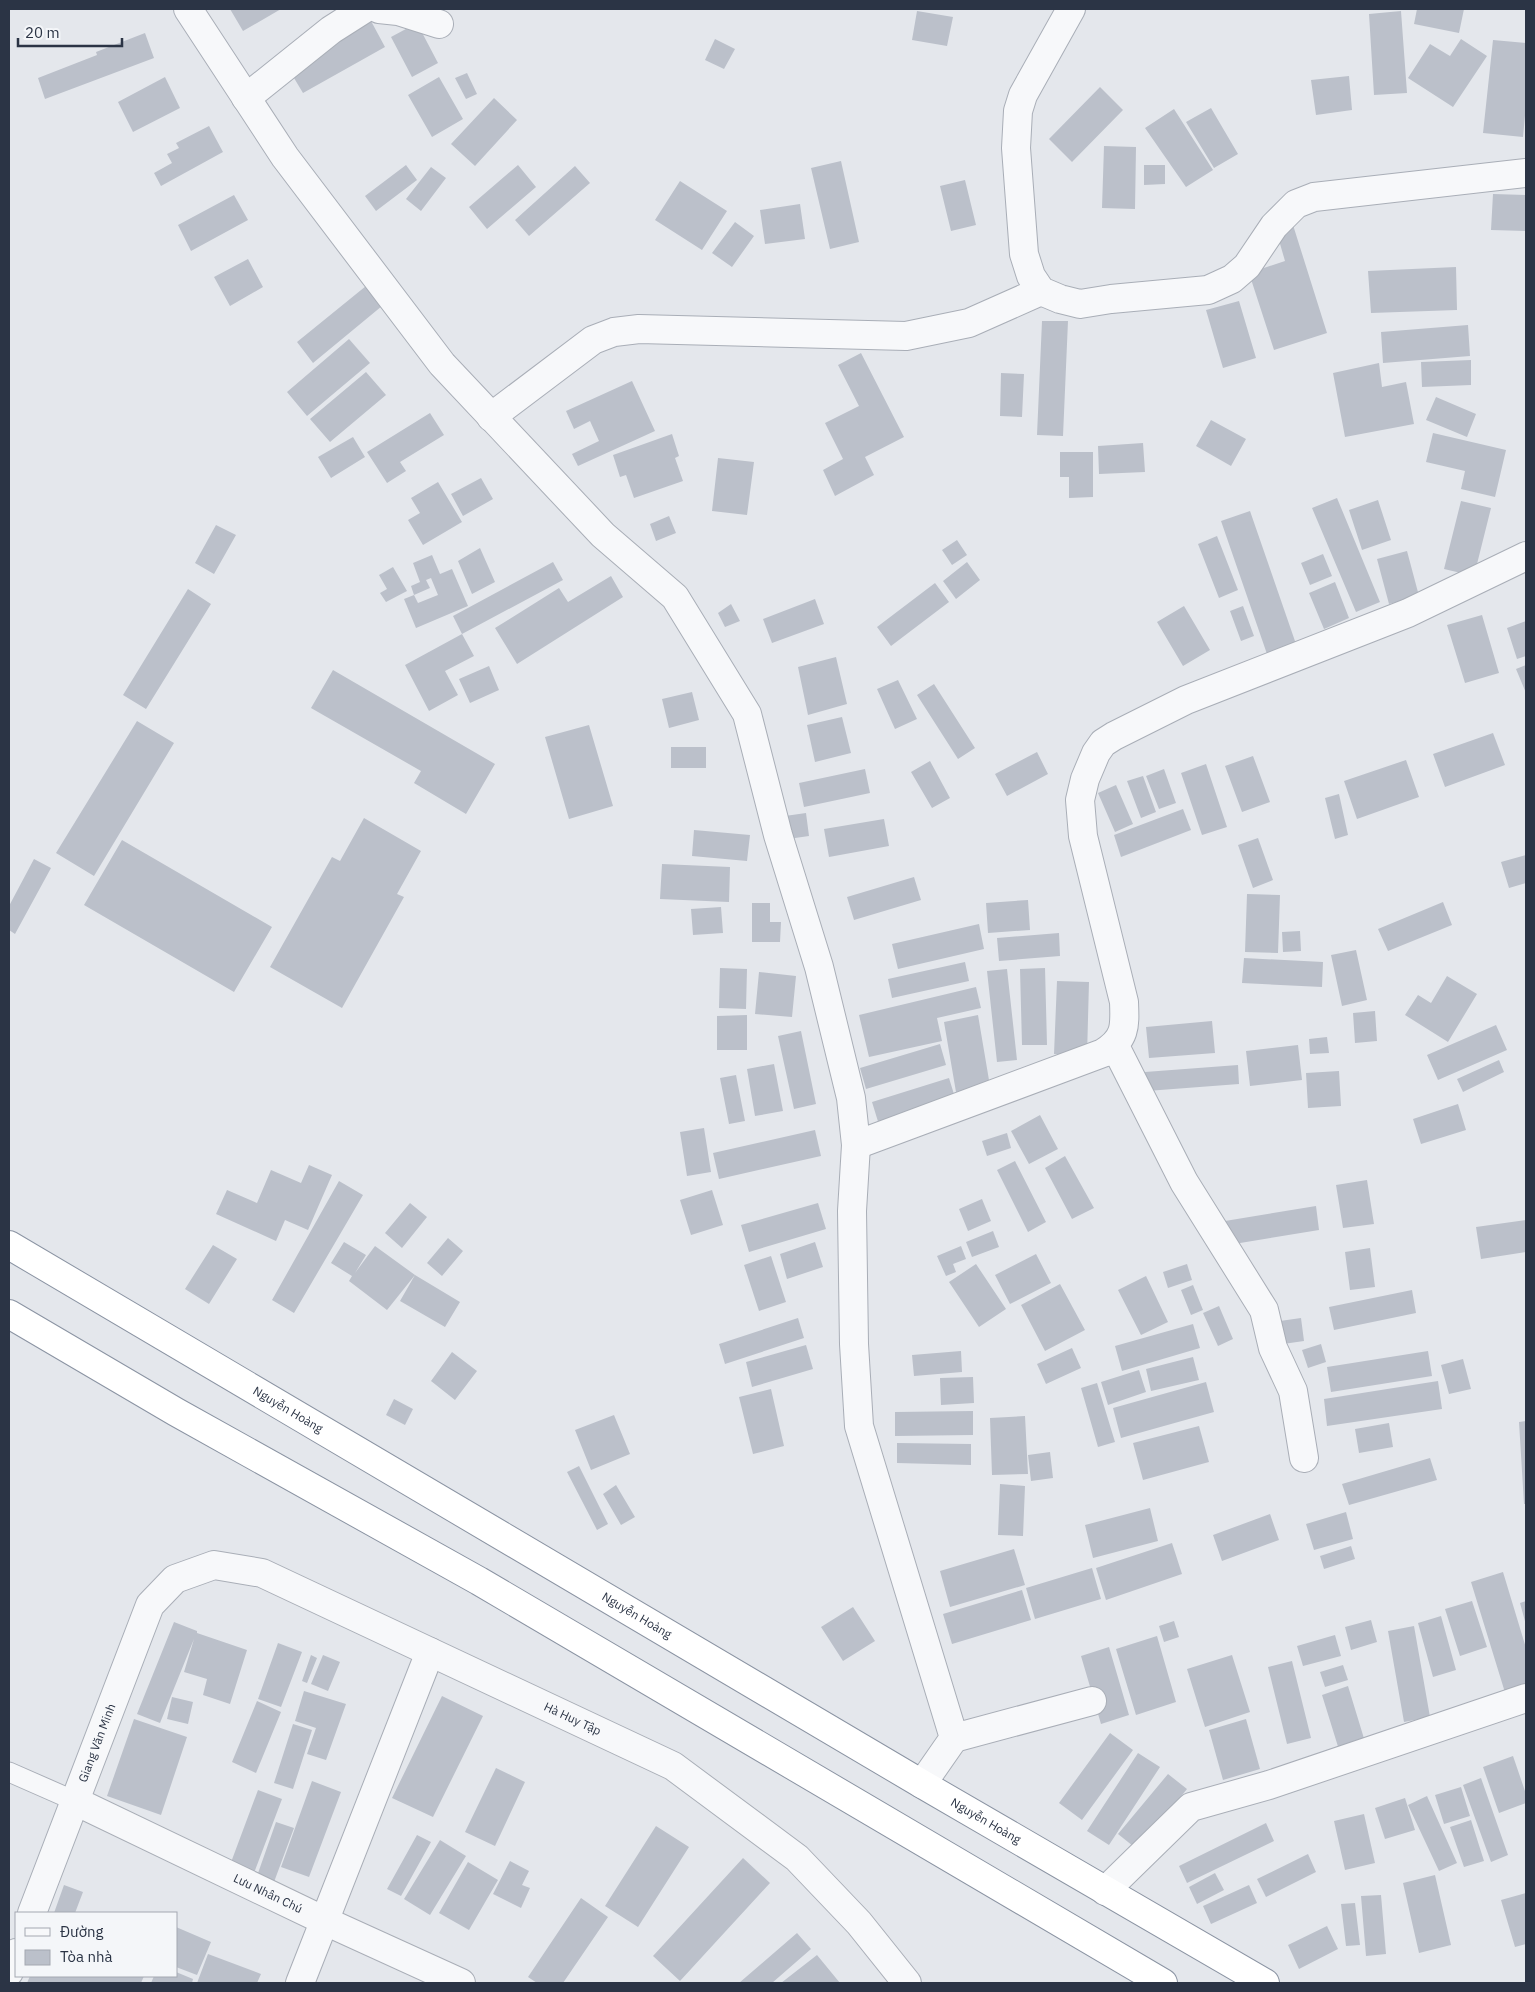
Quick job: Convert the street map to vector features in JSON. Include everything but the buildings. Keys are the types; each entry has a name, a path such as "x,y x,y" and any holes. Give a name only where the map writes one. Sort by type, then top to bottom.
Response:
{"highway":[{"name":"Nguyễn Hoàng","path":"9,1245 922,1784 1264,1983"},
{"path":"9,1314 176,1412 479,1581 1163,1983"}],"street":[{"path":"188,9 285,157 442,364 603,535 675,597 747,714 778,835 819,967 851,1098 856,1145 852,1211 854,1344 859,1426 954,1738"},
{"path":"246,98 331,30 364,9"},
{"path":"379,9 398,11 439,24"},
{"path":"1071,9 1022,95 1018,111 1016,148 1024,254 1031,276 1041,291 1060,299 1080,304 1111,299 1208,290 1232,279 1247,266 1274,226 1296,204 1314,197 1526,173"},
{"path":"492,417 593,340 614,332 639,329 906,336 969,323 1041,291"},
{"path":"856,1145 1103,1053 1115,1046 1122,1036 1125,1022 1124,1002 1082,836 1080,816 1080,800 1084,779 1090,764 1103,743 1186,700 1408,613 1526,556"},
{"path":"1115,1046 1184,1182 1264,1310 1273,1348 1293,1391 1304,1458"},
{"name":"Hà Huy Tập","path":"175,1579 214,1565 262,1573 673,1766 797,1858 859,1923 907,1983"},
{"name":"Giang Văn Minh","path":"32,1912 150,1605 175,1579"},
{"path":"300,1983 430,1652"},
{"path":"1105,1891 1190,1807 1269,1785 1526,1698"},
{"path":"922,1784 954,1738 1092,1701"},
{"name":"Lưu Nhân Chú","path":"75,1801 325,1921 461,1983"},
{"path":"9,1972 15,1956"}],"lane":[{"path":"9,1772 75,1801"}]}
